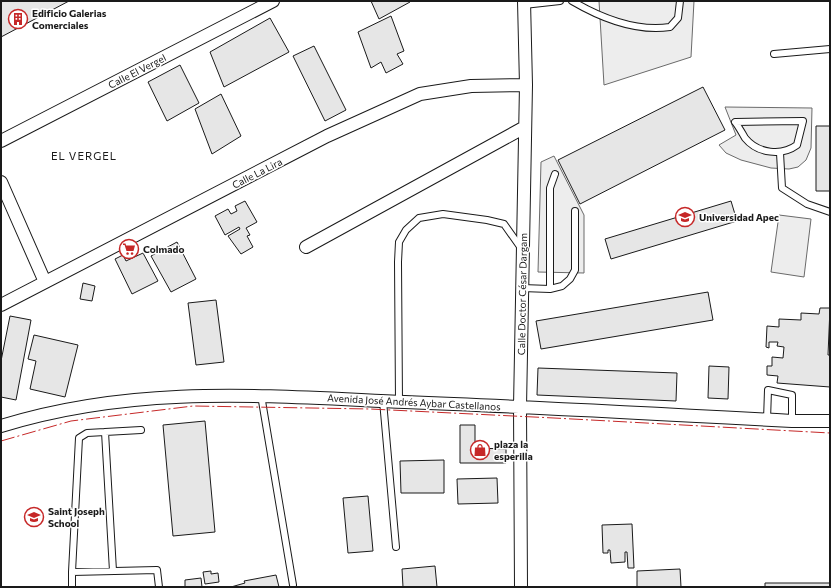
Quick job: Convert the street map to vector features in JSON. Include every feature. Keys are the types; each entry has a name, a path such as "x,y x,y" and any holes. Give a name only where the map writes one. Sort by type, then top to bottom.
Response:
{"street":[{"name":"Calle El Vergel","path":"1,141 273,1"},
{"name":"Calle Doctor César Dargam","path":"521,587 520,407 526,85 524,3"},
{"name":"Calle La Lira","path":"1,305 327,136 420,94 471,86 526,85"},
{"path":"306,247 525,128"},
{"path":"1,182 45,282"},
{"name":"Avenida José Andrés Aybar Castellanos","path":"1,426 66,410 116,401 170,396 260,395 767,420 830,421"}],"lane":[{"path":"524,3 560,1"},
{"path":"572,1 596,15 625,24 660,29 670,27 678,18 680,1"},
{"path":"774,54 830,50"},
{"path":"802,121 798,145 789,151 780,153 765,151 753,144 746,139 735,122 802,121"},
{"path":"780,153 782,188 807,204 830,212"},
{"path":"550,289 550,188 555,174"},
{"path":"522,288 550,289 562,286 570,279 575,270 575,211"},
{"path":"399,402 398,262 399,242 406,230 419,218 443,214 487,220 504,224 523,251"},
{"path":"767,420 768,390 792,395 792,421"},
{"path":"260,395 293,585"},
{"path":"383,401 396,547"},
{"path":"72,587 79,438 87,433 141,430"},
{"path":"105,432 113,571"},
{"path":"72,572 157,570 159,587"}],"shaded area":[{"path":"599,1 694,1 691,57 604,85"},
{"path":"725,107 812,108 811,148 806,160 798,167 789,169 771,168 741,160 726,153 719,145 736,135"},
{"path":"554,156 584,215 584,273 538,272 541,162"},
{"path":"779,215 811,219 804,277 771,272"}],"building":[{"name":"Edificio Galerias Comerciales","path":"1,1 69,1 1,37"},
{"path":"371,1 409,1 410,2 379,19"},
{"path":"391,16 404,51 397,54 403,64 386,73 381,62 371,68 358,32"},
{"path":"270,18 289,52 224,87 210,52"},
{"path":"314,46 346,110 325,121 293,56"},
{"path":"180,65 199,103 167,121 148,82"},
{"path":"703,87 725,130 580,204 558,160"},
{"path":"221,94 241,136 212,154 195,109"},
{"path":"816,126 830,126 830,191 816,191"},
{"path":"245,201 257,222 246,228 250,235 247,236 253,247 241,254 228,236 240,229 239,227 225,235 215,216 228,209 231,214 237,211 235,206"},
{"path":"731,201 737,221 611,259 605,239"},
{"path":"177,242 196,279 171,292 151,256"},
{"path":"143,253 158,281 132,294 115,259 123,255 126,261"},
{"path":"83,283 95,286 92,301 80,299"},
{"path":"708,292 713,320 541,349 536,321"},
{"path":"216,300 224,362 196,365 188,303"},
{"path":"820,308 830,308 828,355 830,355 830,387 777,383 778,376 767,375 767,366 772,366 772,357 783,358 784,347 777,346 778,342 769,342 769,348 766,347 767,326 779,327 779,319 801,320 801,313 819,314"},
{"path":"10,316 31,320 16,400 1,397 1,361"},
{"path":"34,335 78,345 65,397 30,389 36,361 28,359"},
{"path":"709,366 729,367 728,399 708,398"},
{"path":"538,368 677,373 676,401 537,395"},
{"path":"205,421 215,532 173,536 163,425"},
{"path":"460,425 475,425 475,448 506,449 506,463 460,463"},
{"path":"444,460 444,493 401,493 400,461"},
{"path":"497,478 498,503 458,504 457,479"},
{"path":"368,496 373,551 348,553 343,498"},
{"path":"632,524 634,568 628,568 627,552 625,552 625,562 611,563 610,550 608,550 608,553 603,553 602,525"},
{"path":"435,566 437,587 403,587 402,569"},
{"path":"680,569 681,587 637,587 637,571"},
{"path":"211,571 211,574 218,573 219,582 205,584 203,572"},
{"path":"276,575 279,587 231,587 245,583 244,581"},
{"path":"201,578 202,587 185,587 185,580"},
{"path":"765,583 830,583 830,587 765,587"}],"power":[{"path":"1,441 71,421 193,406 370,409 830,433"}],"place":[{"name":"Edificio Galerias Comerciales","path":"18,19"},
{"name":"Universidad Apec","path":"685,217"},
{"name":"Colmado","path":"129,249"},
{"name":"plaza la esperilla","path":"480,450"},
{"name":"Saint Joseph School","path":"34,517"}],"district":[{"name":"EL VERGEL","path":"84,156"}]}
